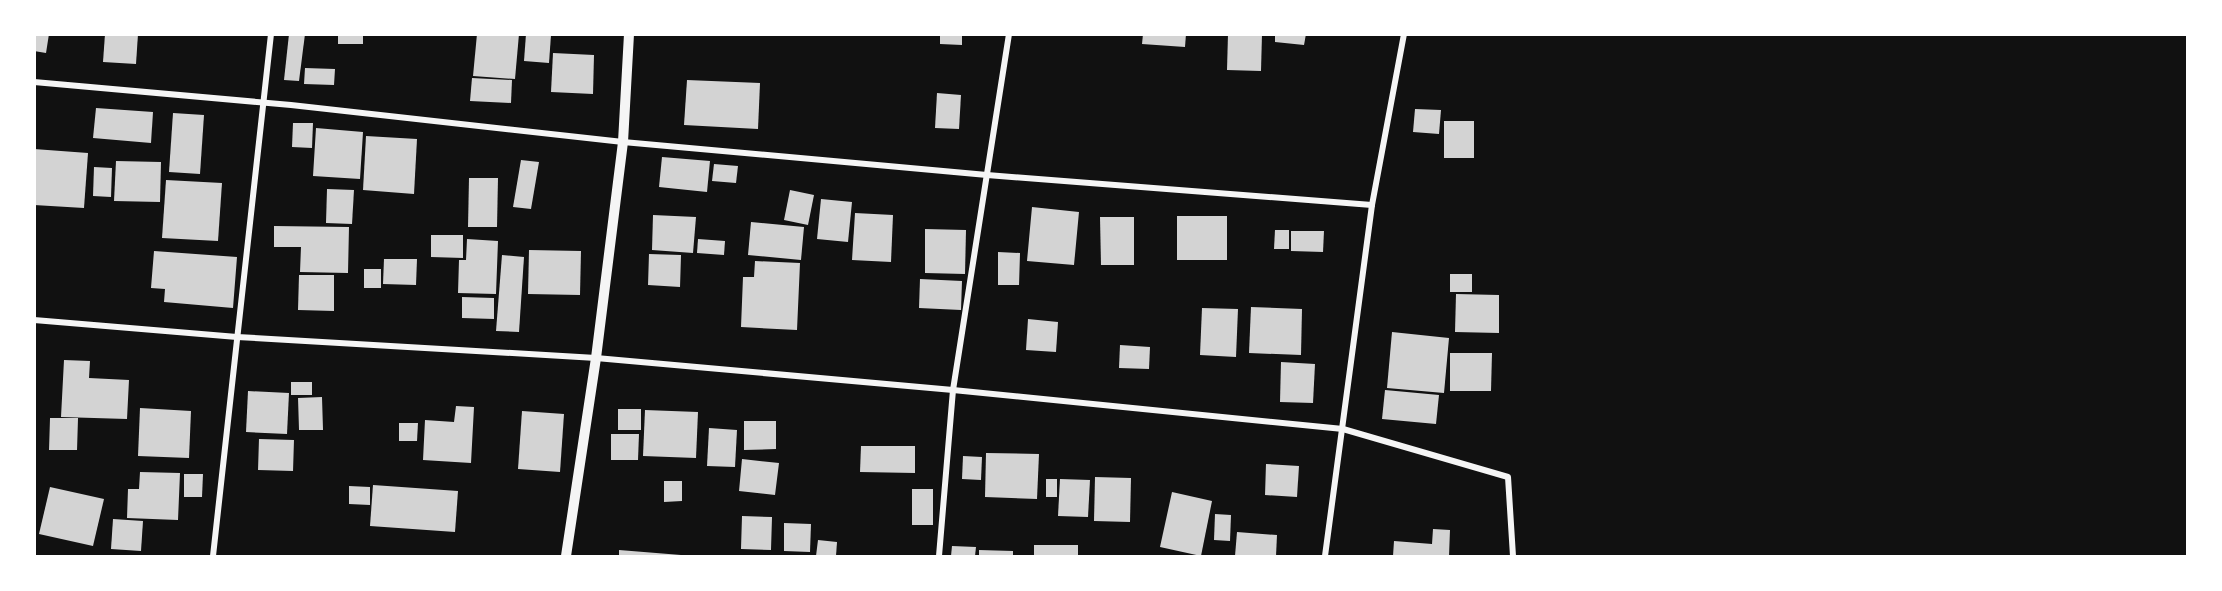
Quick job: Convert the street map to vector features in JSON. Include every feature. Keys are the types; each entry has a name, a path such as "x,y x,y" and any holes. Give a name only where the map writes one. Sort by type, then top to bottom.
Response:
{"street":[{"path":"213,556 271,34"},
{"path":"567,556 596,358 622,142 629,34"},
{"path":"939,556 953,390 1009,34"},
{"path":"1325,556 1372,205 1404,34"},
{"path":"34,82 263,103 622,142 987,175 1372,205"},
{"path":"34,321 237,337 596,358 953,390 1343,429 1508,477 1513,556"}],"building":[{"path":"34,34 49,34 46,53 34,51"},
{"path":"105,34 138,34 136,64 103,62"},
{"path":"289,34 305,34 299,81 284,80"},
{"path":"338,34 363,34 363,44 338,44"},
{"path":"477,34 519,34 515,79 473,76"},
{"path":"526,34 551,35 549,63 524,61"},
{"path":"940,34 962,34 962,45 940,44"},
{"path":"1143,34 1186,34 1185,47 1142,44"},
{"path":"1228,34 1262,34 1261,71 1227,70"},
{"path":"1275,34 1306,34 1304,45 1275,42"},
{"path":"553,53 594,55 593,94 551,92"},
{"path":"305,68 335,69 334,85 304,84"},
{"path":"472,78 512,80 511,103 470,101"},
{"path":"687,80 760,83 758,129 684,125"},
{"path":"937,93 961,95 959,129 935,128"},
{"path":"96,108 153,112 151,143 93,138"},
{"path":"1415,109 1441,110 1439,134 1413,132"},
{"path":"173,113 204,115 200,174 169,172"},
{"path":"1444,121 1474,121 1474,158 1444,158"},
{"path":"293,123 313,123 312,148 292,147"},
{"path":"316,128 363,132 360,179 313,176"},
{"path":"366,136 417,139 414,194 363,190"},
{"path":"34,149 88,153 84,208 34,205"},
{"path":"662,157 710,161 707,192 659,187"},
{"path":"521,160 539,162 531,209 513,207"},
{"path":"116,161 161,162 160,202 114,201"},
{"path":"714,164 738,166 736,183 712,181"},
{"path":"94,167 112,168 111,197 93,196"},
{"path":"469,178 498,178 497,227 468,227"},
{"path":"166,180 222,183 218,241 162,238"},
{"path":"327,189 354,190 352,224 326,223"},
{"path":"790,190 814,195 808,225 784,220"},
{"path":"821,199 852,202 848,242 817,239"},
{"path":"1032,207 1079,212 1074,265 1027,261"},
{"path":"855,213 893,215 891,262 852,260"},
{"path":"653,215 696,217 693,253 652,250"},
{"path":"1177,216 1227,216 1227,260 1177,260"},
{"path":"1100,217 1134,217 1134,265 1101,265"},
{"path":"751,222 804,227 801,260 748,255"},
{"path":"274,226 349,227 348,273 300,272 301,247 274,247"},
{"path":"925,229 966,230 965,274 925,273"},
{"path":"1275,230 1289,230 1289,249 1274,249"},
{"path":"1291,231 1324,231 1323,252 1291,251"},
{"path":"431,235 463,235 463,258 431,257"},
{"path":"467,239 498,241 496,294 458,293 459,260 466,260"},
{"path":"698,239 725,241 724,255 697,253"},
{"path":"529,250 581,251 580,295 528,294"},
{"path":"154,251 237,257 233,308 164,302 165,289 151,288"},
{"path":"998,252 1020,253 1019,285 998,285"},
{"path":"649,254 681,255 680,287 648,285"},
{"path":"502,255 524,257 519,332 496,331"},
{"path":"384,259 417,259 416,285 383,284"},
{"path":"755,261 800,263 797,330 741,327 743,277 754,277"},
{"path":"364,269 381,269 381,288 364,288"},
{"path":"1450,274 1472,274 1472,292 1450,292"},
{"path":"299,275 334,275 334,311 298,310"},
{"path":"920,279 962,281 961,310 919,308"},
{"path":"1456,294 1499,295 1499,333 1455,332"},
{"path":"462,297 494,298 494,319 462,318"},
{"path":"1251,307 1302,309 1301,355 1249,353"},
{"path":"1202,308 1238,309 1236,357 1200,355"},
{"path":"1028,319 1058,322 1056,352 1026,350"},
{"path":"1392,332 1449,338 1444,393 1387,388"},
{"path":"1120,345 1150,347 1149,369 1119,368"},
{"path":"1450,353 1492,353 1491,391 1450,391"},
{"path":"64,360 90,361 89,378 129,380 127,419 61,417"},
{"path":"1281,362 1315,364 1313,403 1280,402"},
{"path":"291,382 312,382 312,395 291,395"},
{"path":"1385,390 1439,395 1436,424 1382,419"},
{"path":"248,391 289,393 287,434 246,432"},
{"path":"322,397 323,430 299,430 298,398"},
{"path":"456,406 474,407 471,463 423,460 425,420 454,422"},
{"path":"140,408 191,411 189,458 138,456"},
{"path":"618,409 641,409 641,430 618,430"},
{"path":"645,410 698,412 696,458 643,456"},
{"path":"522,411 564,414 560,472 518,469"},
{"path":"50,418 78,418 77,450 49,450"},
{"path":"744,421 776,421 776,449 744,450"},
{"path":"399,423 418,423 417,441 399,441"},
{"path":"709,428 737,430 735,467 707,466"},
{"path":"611,434 639,434 638,460 611,460"},
{"path":"259,439 294,440 293,471 258,470"},
{"path":"861,446 915,446 915,473 860,472"},
{"path":"986,453 1039,454 1037,499 985,497"},
{"path":"963,456 982,457 981,480 962,479"},
{"path":"742,459 779,463 775,495 739,491"},
{"path":"1266,464 1299,466 1297,497 1265,495"},
{"path":"140,472 180,473 178,520 127,518 128,489 139,489"},
{"path":"184,474 203,474 202,497 184,497"},
{"path":"1095,477 1131,478 1130,522 1094,521"},
{"path":"1046,479 1057,479 1057,497 1046,497"},
{"path":"1060,479 1090,480 1088,517 1058,516"},
{"path":"664,481 682,481 682,501 664,502"},
{"path":"373,485 458,491 455,532 370,526"},
{"path":"349,486 370,487 370,505 349,504"},
{"path":"50,487 104,499 93,546 39,534"},
{"path":"912,489 933,489 933,525 912,525"},
{"path":"1172,492 1212,501 1201,556 1160,547"},
{"path":"1215,514 1231,515 1230,541 1214,540"},
{"path":"742,516 772,517 771,550 741,549"},
{"path":"113,519 143,521 141,551 111,549"},
{"path":"784,523 811,524 810,552 784,551"},
{"path":"1433,529 1450,530 1449,556 1393,556 1394,541 1432,544"},
{"path":"1237,532 1277,535 1276,556 1235,556"},
{"path":"818,540 837,542 836,556 816,556"},
{"path":"1034,545 1078,545 1078,556 1034,556"},
{"path":"952,546 976,547 975,556 951,556"},
{"path":"619,550 681,555 681,556 619,556"},
{"path":"979,550 1013,551 1013,556 979,556"}]}
